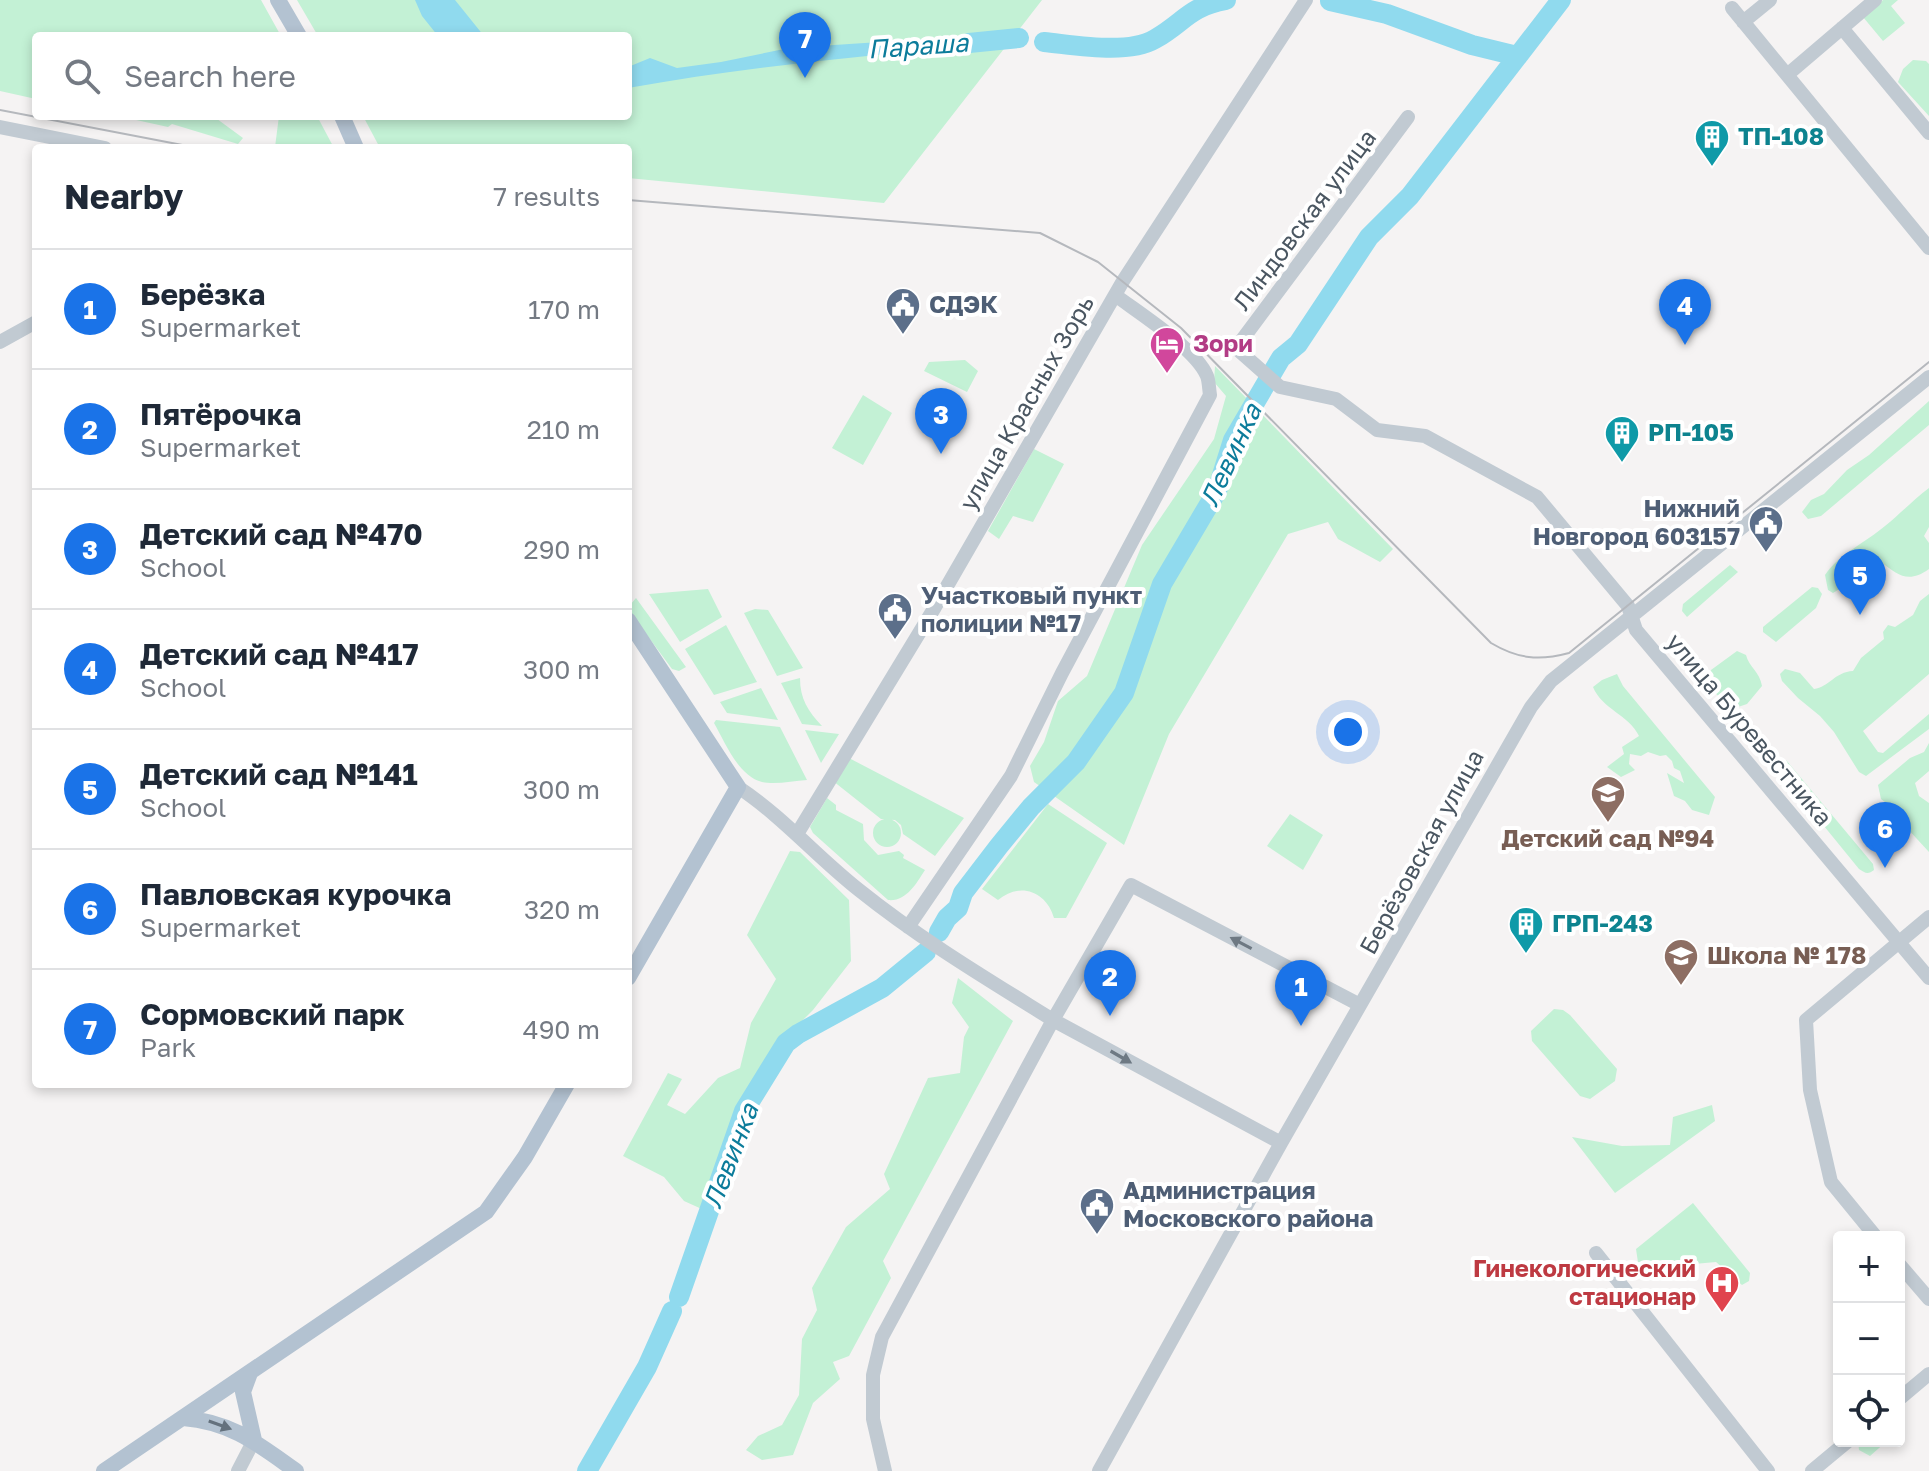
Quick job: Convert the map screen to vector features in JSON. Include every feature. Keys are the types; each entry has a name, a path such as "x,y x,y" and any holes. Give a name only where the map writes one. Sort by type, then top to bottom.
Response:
{"main road":[{"path":"278,0 297,32"},
{"path":"344,120 354,144"},
{"path":"632,626 738,787 632,971"},
{"path":"104,1471 486,1212 525,1157 565,1088"},
{"path":"250,1373 243,1392 254,1440"},
{"path":"183,1418 207,1420 228,1427 254,1440 296,1471"}],"street":[{"name":"улица Красных Зорь","path":"797,834 943,594 1115,295 1306,0"},
{"path":"1743,22 1770,0"},
{"path":"1787,75 1875,0"},
{"path":"1732,8 1929,248"},
{"path":"1842,28 1929,133"},
{"name":"Линдовская улица","path":"1236,348 1408,117"},
{"path":"0,127 85,144"},
{"path":"908,927 1011,776 1062,673 1210,395 1207,376 1191,355 1115,295"},
{"path":"0,342 32,324"},
{"name":"улица Буревестника","path":"1236,348 1280,387 1336,399 1377,430 1425,436 1537,497 1628,606 1636,630 1929,978"},
{"name":"Берёзовская улица","path":"1099,1471 1281,1143 1531,707 1551,681 1929,377"},
{"path":"738,787 769,808 857,889 908,927 1053,1020 1281,1143"},
{"path":"885,1471 873,1419 873,1375 882,1337 1053,1020 1131,885 1360,1005"},
{"path":"1871,1231 1831,1182 1810,1090 1806,1020 1929,917"},
{"path":"1596,1253 1768,1471"},
{"path":"1905,1271 1929,1299"},
{"path":"1905,1394 1929,1374"},
{"path":"238,1471 254,1440"},
{"path":"1812,1471 1841,1447"}],"green space":[{"path":"0,0 261,0 279,32 32,32 32,98 0,91"},
{"path":"297,0 1042,0 884,203 632,178 632,144 378,144 365,120 632,120 632,32 316,32"},
{"path":"1883,0 1898,0 1891,6 1905,23 1883,41 1863,17"},
{"path":"1913,60 1929,64 1929,116 1898,82 1903,69"},
{"path":"136,120 218,120 243,138 238,144 172,124 168,127"},
{"path":"278,120 319,120 332,144 275,144"},
{"path":"965,360 978,371 967,392 924,371 929,362"},
{"path":"1215,366 1393,549 1380,562 1338,539 1328,522 1288,534 1169,734 1124,845 1034,782 1030,766 1044,742 1058,701 1087,676 1142,545 1214,439 1226,396 1214,382"},
{"path":"863,395 892,413 863,465 832,448"},
{"path":"1929,401 1929,425 1821,516 1808,519 1802,512 1811,500 1824,494 1847,470 1869,455"},
{"path":"1034,449 1064,464 1033,522 1013,516 999,539 988,531"},
{"path":"1929,488 1929,527 1924,536 1929,543 1929,569 1909,577 1881,562 1862,570 1833,593 1828,590 1825,575 1831,567"},
{"path":"1730,565 1738,572 1687,617 1682,611 1683,604"},
{"path":"1812,587 1818,588 1822,594 1816,608 1776,642 1763,632 1763,627"},
{"path":"708,589 722,617 680,642 649,594"},
{"path":"1929,594 1929,674 1863,731 1878,752 1883,753 1929,714 1929,729 1866,776 1859,772 1834,732 1782,681 1780,674 1785,669 1800,673 1814,689 1853,671 1861,658 1884,639 1883,632 1888,625 1895,627 1913,615 1920,601"},
{"path":"636,598 686,667 679,671 672,669 632,615 632,603"},
{"path":"755,609 768,610 803,668 777,676 744,613"},
{"path":"726,625 757,682 714,695 685,649"},
{"path":"1737,651 1746,655 1762,686 1747,704 1732,709 1711,689 1707,680 1711,670"},
{"path":"1617,674 1623,686 1715,797 1709,815 1692,810 1685,801 1674,796 1667,773 1684,783 1680,771 1674,768 1666,755 1648,752 1641,756 1630,754 1629,764 1635,770 1621,777 1607,767 1624,754 1622,747 1639,736 1597,695 1593,687"},
{"path":"800,678 806,704 822,726 802,724 781,683"},
{"path":"761,688 778,720 727,713 720,702"},
{"path":"716,720 780,727 807,780 773,783 753,779 733,757 714,723"},
{"path":"805,730 839,734 821,763"},
{"path":"1929,743 1929,771 1915,783 1919,796 1929,803 1929,852 1905,826 1903,816 1881,799 1878,785 1910,758 1924,752"},
{"path":"847,757 964,818 935,856 903,834 901,825 895,820 881,819 833,781"},
{"path":"1786,760 1873,864 1874,870 1866,873 1859,869 1780,772 1776,761"},
{"path":"827,798 836,805 836,810 863,824 864,840 878,855 899,851 903,858 925,870 905,895 888,900 813,833 810,827"},
{"path":"1048,804 1107,843 1066,918 1054,918 1045,902 1032,892 1015,891 998,900 982,889"},
{"path":"1290,814 1323,835 1303,870 1267,846"},
{"path":"887,819 897,823 901,833 897,843 887,847 877,843 873,833 877,823"},
{"path":"790,851 800,852 849,900 851,961 813,1010 782,1041 739,1109 704,1210 684,1201 664,1177 623,1156 668,1073 682,1079 667,1105 685,1114 718,1078 740,1068 751,1023 776,979 747,935"},
{"path":"958,978 1013,1021 883,1261 891,1278 849,1356 833,1362 840,1379 813,1403 793,1455 762,1460 746,1450 758,1436 782,1425 799,1395 802,1339 817,1310 812,1288 846,1227 890,1189 884,1174 928,1078 960,1073 964,1037 969,1027 952,1003"},
{"path":"1554,1009 1570,1015 1617,1069 1615,1081 1590,1099 1580,1096 1532,1041 1531,1031"},
{"path":"1712,1105 1715,1121 1615,1193 1572,1137 1622,1146 1670,1145 1673,1117"},
{"path":"1693,1203 1750,1273 1749,1281 1742,1285 1716,1262 1639,1269 1636,1249"},
{"path":"1859,1447 1880,1447 1870,1456"}],"water":[{"path":"415,0 455,0 481,32 435,32 422,16"},
{"path":"1000,34 992,45 764,67 632,87 632,65 650,58 677,68 789,48"}],"waterway":[{"name":"Параша","path":"1044,42 1101,48 1131,47 1155,39 1203,7 1226,0"},
{"name":"Левинка","path":"939,932 947,918 958,908 963,893 999,846 1031,807 1076,762 1124,693 1162,584 1217,491 1233,440 1281,358 1298,344 1369,237 1410,196 1561,0"},
{"name":"Параша","path":"1330,1 1387,14 1472,45 1517,56"},
{"name":"Параша","path":"969,43 1019,38"},
{"name":"Левинка","path":"679,1297 744,1111 786,1043 882,988 926,952"},
{"name":"Левинка","path":"587,1471 647,1367 672,1311"}],"tram line":[{"path":"0,110 32,116"},
{"path":"52,120 177,144"},
{"path":"632,200 1040,233 1098,262 1181,328 1491,643 1529,657 1569,653 1929,362"}],"place":[{"name":"Сормовский парк","path":"805,78"},
{"name":"ТП-108","path":"1712,168"},
{"name":"СДЭК","path":"903,336"},
{"name":"Детский сад №417","path":"1685,345"},
{"name":"Зори","path":"1167,375"},
{"name":"Детский сад №470","path":"941,454"},
{"name":"РП-105","path":"1622,464"},
{"name":"Нижний Новгород 603157","path":"1766,554"},
{"name":"Детский сад №141","path":"1860,615"},
{"name":"Участковый пункт полиции №17","path":"895,641"},
{"name":"Детский сад №94","path":"1608,824"},
{"name":"Павловская курочка","path":"1885,868"},
{"name":"ГРП-243","path":"1526,955"},
{"name":"Школа № 178","path":"1681,987"},
{"name":"Пятёрочка","path":"1110,1016"},
{"name":"Берёзка","path":"1301,1026"},
{"name":"Администрация Московского района","path":"1097,1236"},
{"name":"Гинекологический стационар","path":"1722,1314"}]}
